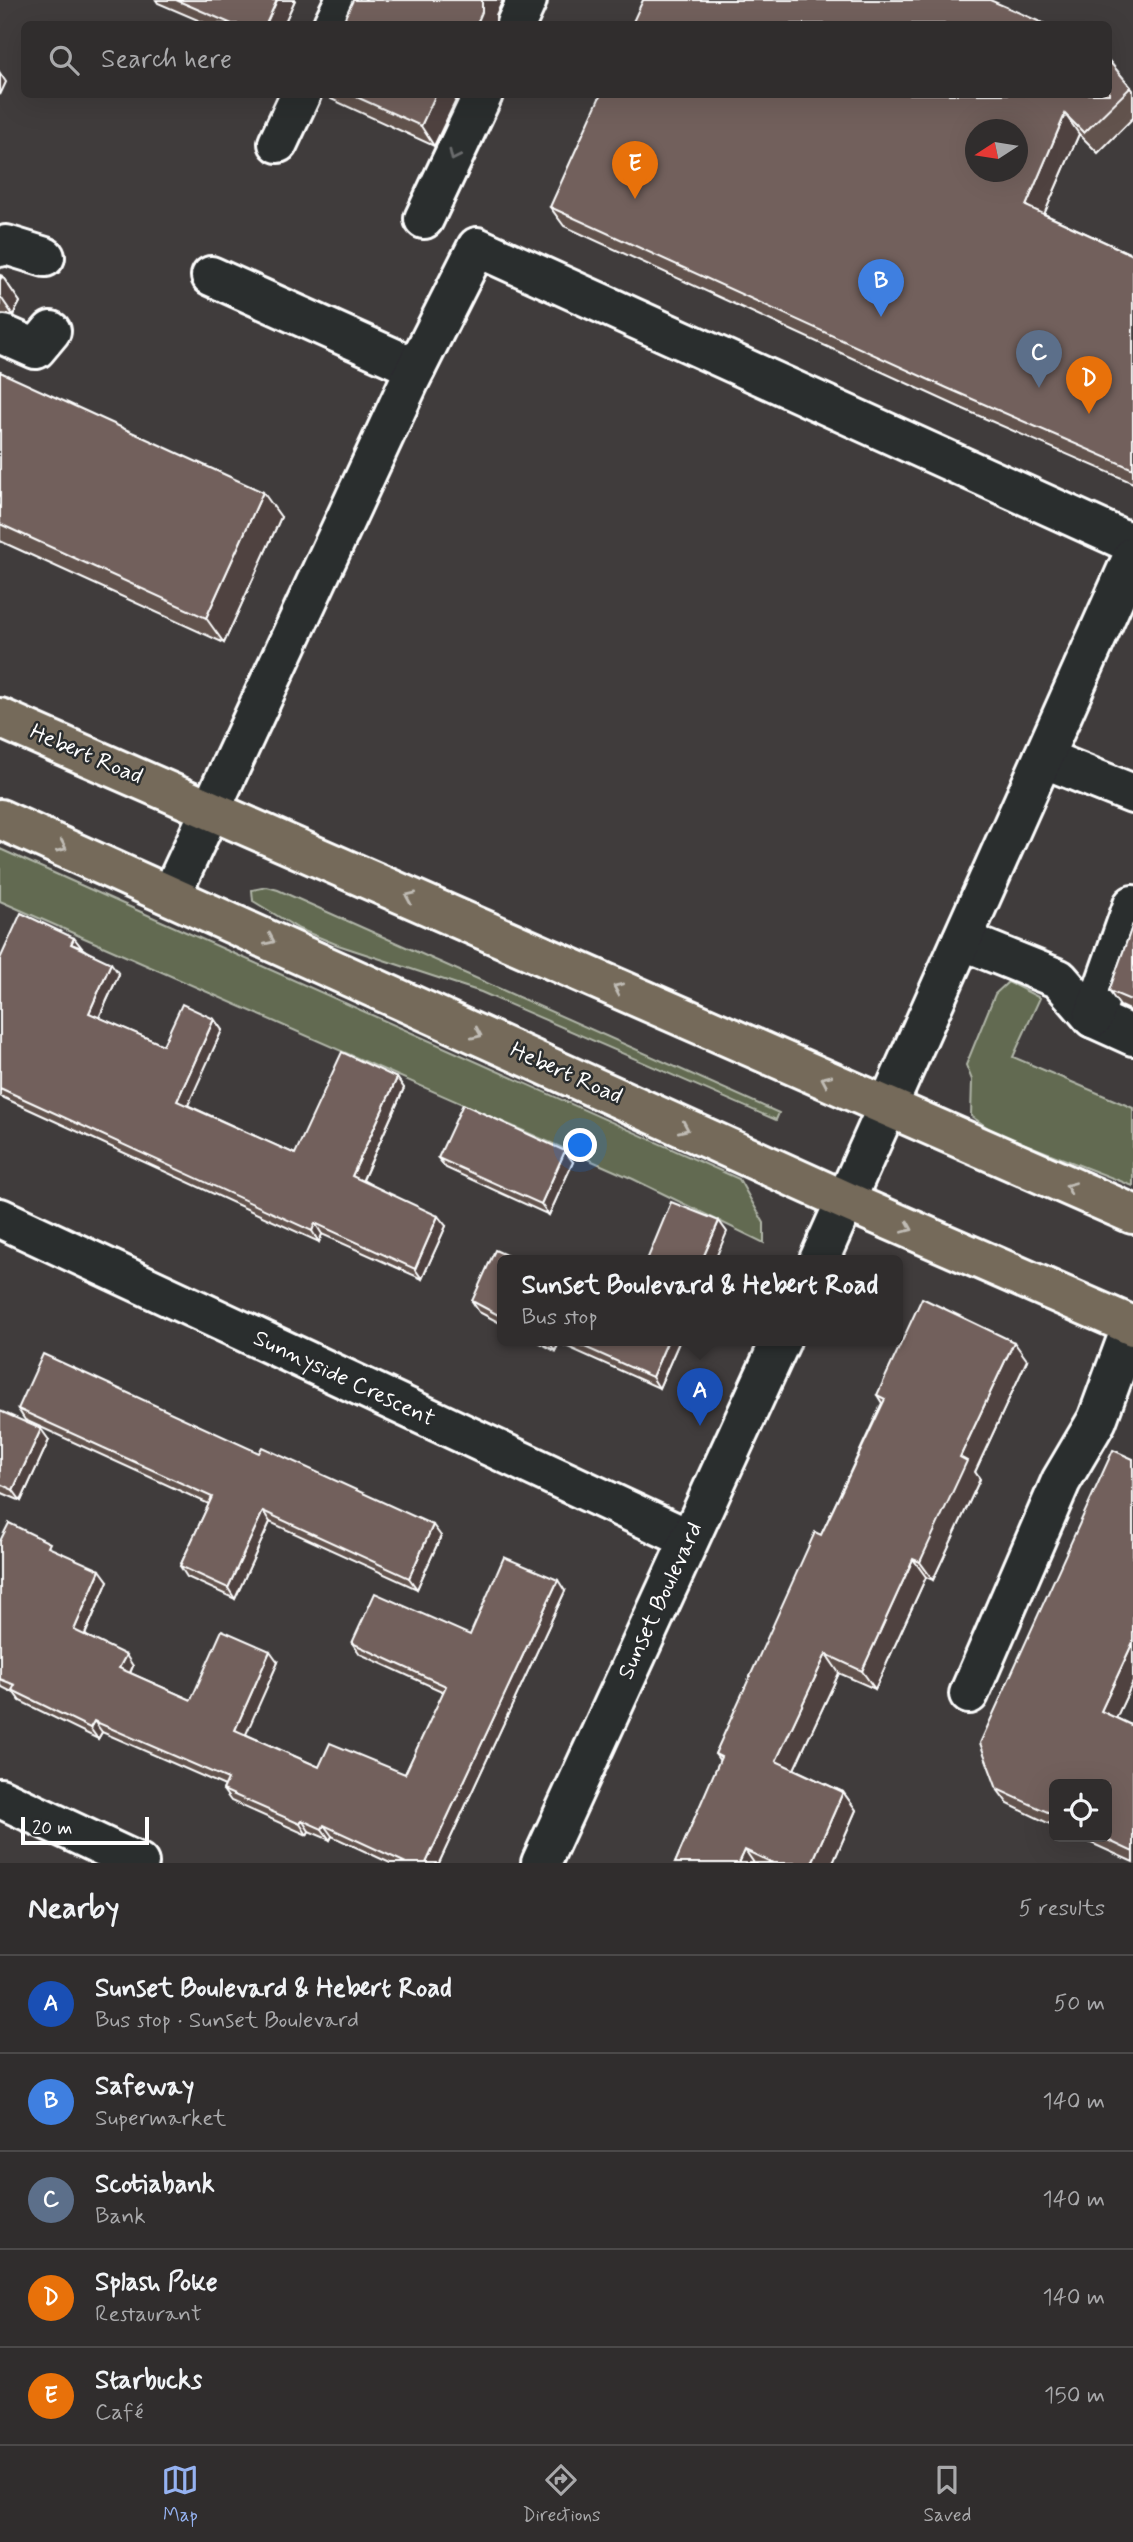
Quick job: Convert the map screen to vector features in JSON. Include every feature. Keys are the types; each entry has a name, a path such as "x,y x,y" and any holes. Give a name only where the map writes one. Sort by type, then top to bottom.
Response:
{"main road":[{"name":"Hebert Road","path":"0,718 1133,1214"},
{"name":"Hebert Road","path":"0,819 846,1201 1133,1325"}],"street":[{"path":"334,21 345,0"},
{"path":"517,21 527,0"},
{"path":"278,143 299,98"},
{"path":"424,219 481,98"},
{"path":"0,247 6,245 46,257"},
{"path":"171,895 416,368 477,247 1133,544"},
{"path":"211,276 416,368"},
{"path":"4,335 36,349 51,331"},
{"path":"821,1255 1133,556"},
{"path":"1043,758 1133,794"},
{"path":"1093,1017 1133,905"},
{"path":"962,940 1059,979 1093,1017 1133,1036"},
{"name":"Sunnyside Crescent","path":"0,1218 689,1539"},
{"path":"969,1694 1061,1481 1097,1420 1133,1325"},
{"name":"Sunset Boulevard","path":"541,1863 778,1346"},
{"path":"0,1798 139,1863"}],"green space":[{"path":"0,849 739,1179 764,1223 764,1243 633,1179 0,901"},
{"path":"267,887 779,1113 776,1120 481,992 338,945 299,929 253,901 252,890"},
{"path":"1008,982 1040,998 1013,1057 1133,1108 1133,1186 994,1132 971,1116 972,1080 966,1065 995,994"}],"building":[{"path":"176,0 277,0 267,21 225,21"},
{"path":"353,0 482,0 482,12 478,21 343,21"},
{"path":"643,0 990,0 1038,21 633,21"},
{"path":"1112,65 1131,87 1084,133 1065,114 1026,206 1133,255 1133,469 947,388 550,207 599,98 1112,98"},
{"path":"359,98 434,98 421,126"},
{"path":"0,372 263,492 206,618 0,524"},
{"path":"21,913 74,938 71,944 111,963 89,1013 163,1045 182,1004 214,1019 177,1101 295,1154 342,1052 397,1078 352,1176 438,1216 415,1269 315,1223 312,1231 0,1088 0,959"},
{"path":"1133,924 1133,1001 1109,991"},
{"path":"463,1104 565,1151 541,1204 438,1158"},
{"path":"671,1202 719,1221 704,1255 649,1255"},
{"path":"495,1250 506,1255 497,1255 497,1314 472,1301"},
{"path":"922,1298 1014,1342 960,1457 967,1461 920,1562 913,1559 862,1671 826,1654 776,1761 843,1792 812,1863 773,1863 745,1850 739,1863 675,1863 721,1757 715,1754 815,1532 821,1535 885,1399 877,1395 900,1346 903,1346 903,1339"},
{"path":"582,1346 665,1346 652,1377"},
{"path":"43,1354 259,1453 262,1447 433,1525 409,1578 263,1511 228,1588 180,1566 212,1497 18,1409"},
{"path":"0,1411 41,1429 13,1490 0,1484"},
{"path":"1113,1450 1133,1459 1133,1642 1101,1711 1133,1726 1133,1852 1112,1842 1112,1779 1049,1779 1049,1813 997,1789 980,1743"},
{"path":"9,1523 50,1543 48,1547 100,1570 74,1630 126,1655 119,1668 191,1700 222,1630 270,1651 235,1730 319,1767 330,1743 405,1774 446,1686 352,1643 375,1593 470,1635 504,1557 558,1580 426,1863 406,1863 324,1825 322,1829 302,1820 300,1824 223,1790 228,1779 94,1721 90,1728 12,1690 15,1685 0,1679 0,1541"}],"place":[{"name":"Starbucks","path":"635,199"},
{"name":"Safeway","path":"881,317"},
{"name":"Scotiabank","path":"1039,388"},
{"name":"Splash Poke","path":"1089,414"},
{"name":"Sunset Boulevard & Hebert Road","path":"700,1426"}]}
